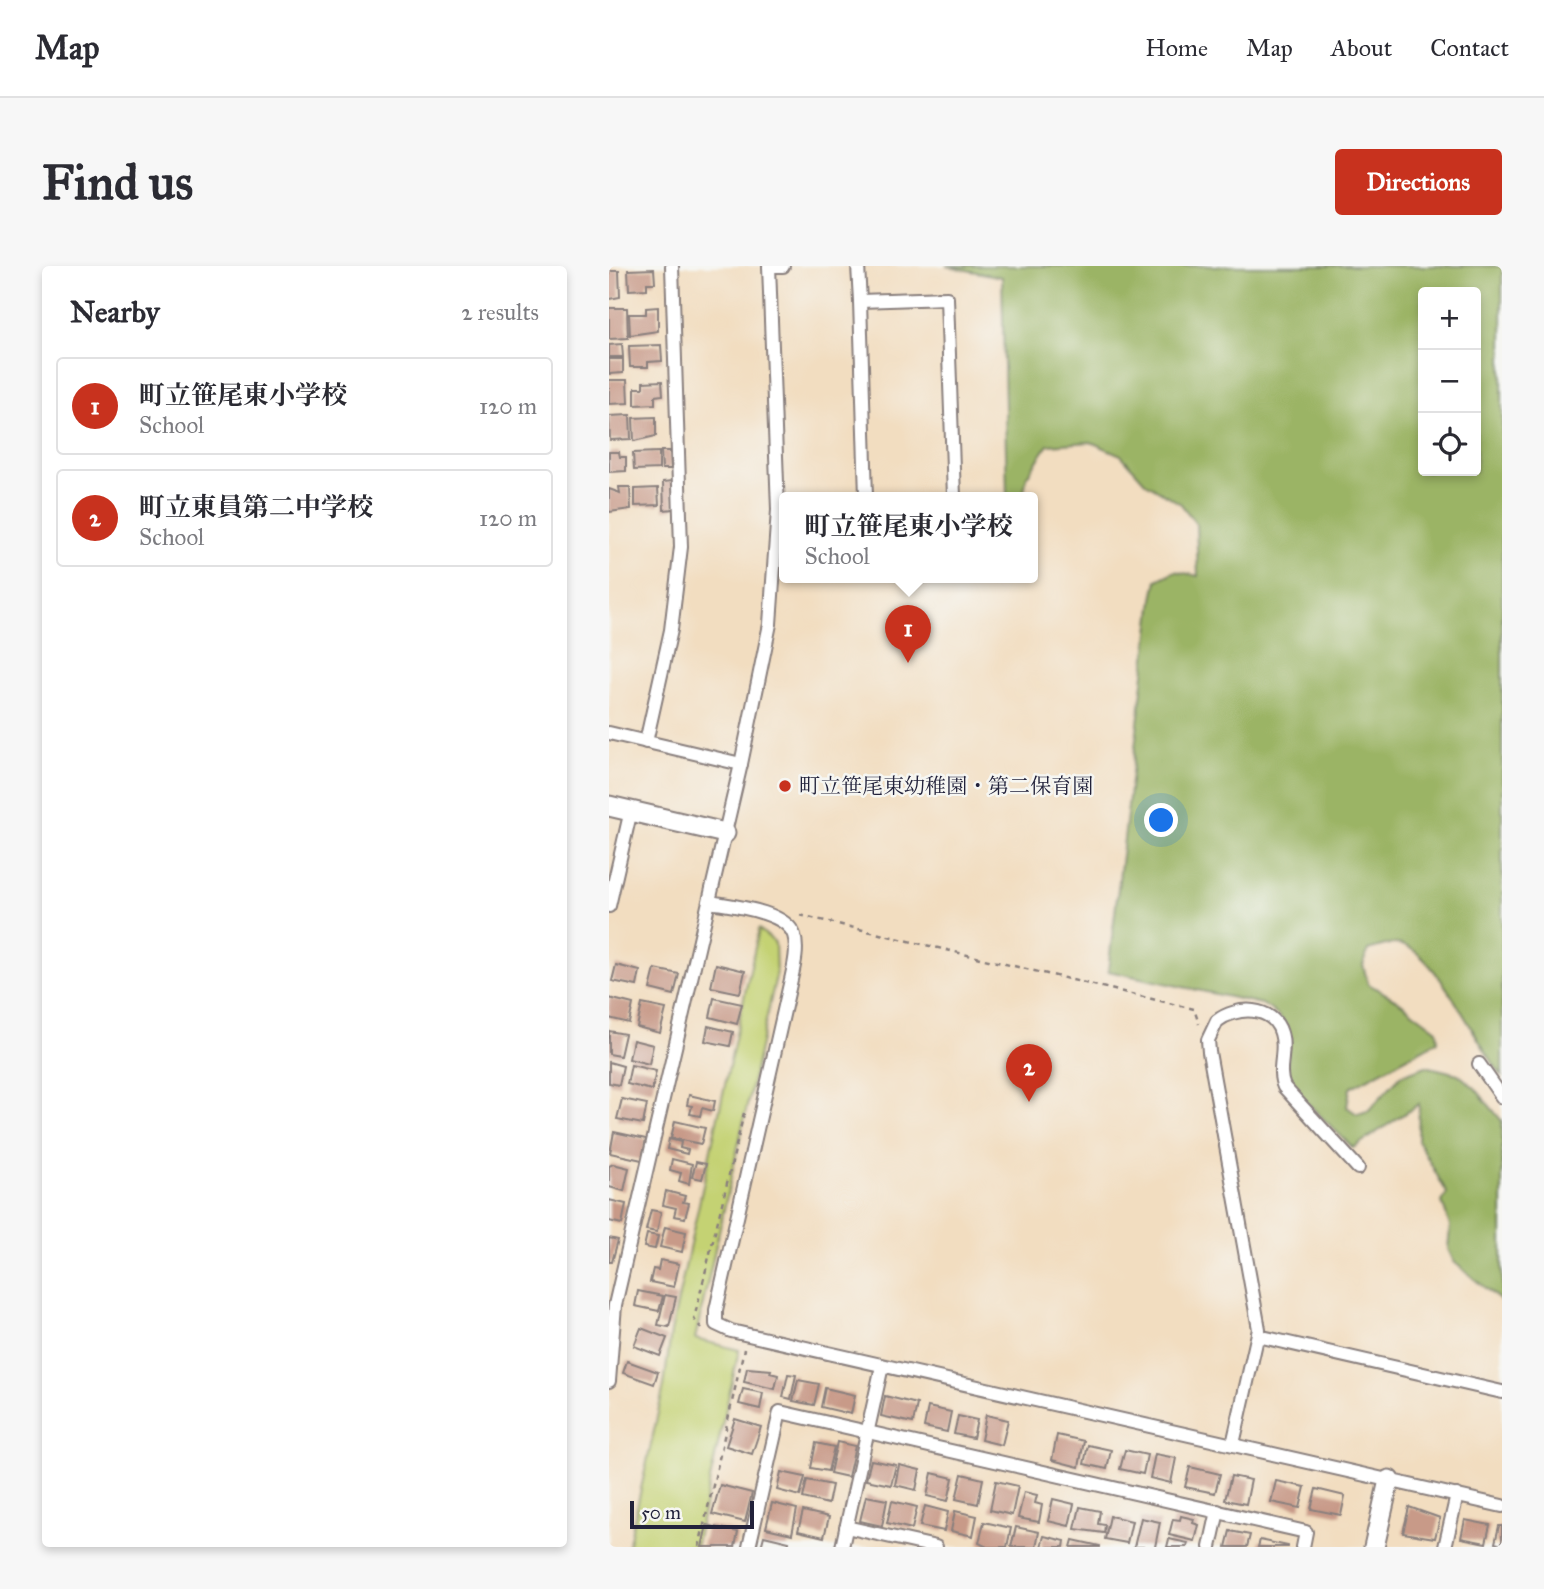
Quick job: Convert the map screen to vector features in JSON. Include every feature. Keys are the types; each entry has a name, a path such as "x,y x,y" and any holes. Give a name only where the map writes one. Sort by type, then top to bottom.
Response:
{"street":[{"path":"646,742 671,630 681,547 672,266"},
{"path":"780,492 769,266 783,266"},
{"path":"858,266 866,492"},
{"path":"860,301 947,298 954,492"},
{"path":"609,1381 613,1318 622,1272 741,764 771,613 779,531"},
{"path":"609,733 741,764"},
{"path":"609,806 725,833"},
{"path":"609,906 631,810"},
{"path":"710,902 778,919 792,931 795,943 790,984 715,1319 722,1328 1502,1506"},
{"path":"1233,1444 1258,1336 1209,1052 1212,1028 1225,1015 1252,1010 1267,1016 1281,1033 1280,1078 1284,1087 1358,1168"},
{"path":"1479,1064 1502,1097"},
{"path":"609,1269 622,1272"},
{"path":"1258,1336 1502,1392"},
{"path":"842,1547 882,1366"},
{"path":"749,1547 780,1412 1306,1532 1303,1547"},
{"path":"1374,1547 1389,1480"},
{"path":"1445,1547 1457,1495"},
{"path":"1210,1547 1218,1511"},
{"path":"846,1527 936,1547"}],"path":[{"path":"792,913 1194,1009 1209,1052"},
{"path":"699,1547 747,1335"}],"green space":[{"path":"946,266 1502,266 1502,1076 1431,967 1405,946 1386,945 1368,950 1363,965 1368,984 1397,1000 1437,1030 1438,1041 1350,1088 1347,1107 1357,1114 1368,1111 1401,1075 1426,1066 1458,1074 1475,1088 1502,1121 1502,1302 1454,1262 1448,1249 1450,1226 1442,1202 1447,1193 1418,1141 1419,1104 1353,1148 1289,1085 1288,1032 1276,1014 1262,1004 1108,971 1153,599 1157,580 1175,571 1198,576 1196,524 1181,504 1146,483 1121,455 1091,442 1048,445 1027,476 1024,492 1007,492 1002,277"},
{"path":"759,929 775,943 776,976 695,1339 739,1350 695,1547 628,1547 664,1386 671,1332"}],"building":[{"path":"654,269 655,283 647,283 647,289 629,290 628,270"},
{"path":"609,271 619,271 620,297 609,299"},
{"path":"658,307 658,331 630,335 629,314 646,314 646,308"},
{"path":"609,308 627,308 628,338 609,339"},
{"path":"622,344 623,357 609,357 609,345"},
{"path":"661,345 662,361 648,362 648,367 630,367 629,346"},
{"path":"609,359 623,359 623,373 609,374"},
{"path":"609,380 627,380 628,403 609,404"},
{"path":"662,381 663,395 655,396 655,404 635,405 635,388 643,388 643,382"},
{"path":"630,415 631,439 610,440 609,416"},
{"path":"656,417 656,436 634,441 633,418"},
{"path":"661,451 670,451 671,469 662,469"},
{"path":"609,452 619,452 620,457 626,457 626,471 609,472"},
{"path":"659,452 659,469 634,470 633,453"},
{"path":"673,481 674,509 664,510 663,482"},
{"path":"619,487 630,487 631,509 609,512 609,489 620,493"},
{"path":"658,488 659,505 635,506 635,489"},
{"path":"716,964 745,971 740,993 711,987"},
{"path":"616,965 640,971 637,986 612,981"},
{"path":"655,969 679,974 674,995 650,989"},
{"path":"609,998 633,1004 629,1023 609,1018"},
{"path":"714,998 742,1004 737,1024 710,1017"},
{"path":"642,1004 666,1009 660,1033 637,1027"},
{"path":"708,1026 733,1032 730,1046 705,1041"},
{"path":"609,1031 625,1034 620,1056 609,1054"},
{"path":"633,1040 653,1045 649,1064 629,1059"},
{"path":"609,1062 623,1066 619,1085 609,1083"},
{"path":"631,1065 656,1071 652,1090 627,1084"},
{"path":"689,1095 715,1101 713,1111 702,1108 700,1116 690,1114 692,1106 687,1105"},
{"path":"622,1099 647,1104 643,1124 617,1119"},
{"path":"675,1121 705,1128 701,1144 671,1138"},
{"path":"614,1132 646,1139 642,1160 610,1153"},
{"path":"669,1139 681,1142 680,1148 688,1150 687,1154 667,1149"},
{"path":"672,1159 692,1164 689,1184 679,1181 681,1173 670,1170"},
{"path":"696,1162 706,1164 702,1179 692,1177"},
{"path":"613,1164 629,1168 624,1191 609,1187 609,1166"},
{"path":"666,1191 685,1196 683,1202 689,1203 685,1218 674,1216 676,1208 663,1205"},
{"path":"609,1200 626,1204 622,1224 609,1221"},
{"path":"651,1210 661,1212 657,1232 646,1230"},
{"path":"665,1227 686,1232 682,1252 660,1247"},
{"path":"647,1234 658,1236 655,1249 644,1247"},
{"path":"609,1238 618,1240 612,1262 609,1262"},
{"path":"660,1260 679,1264 674,1287 650,1282 653,1269 658,1270"},
{"path":"638,1291 663,1296 659,1311 635,1306"},
{"path":"665,1295 676,1297 669,1327 658,1325"},
{"path":"641,1328 667,1338 660,1356 634,1346"},
{"path":"627,1361 658,1372 654,1384 623,1373"},
{"path":"747,1368 771,1370 770,1373 778,1375 775,1389 744,1382"},
{"path":"788,1374 796,1375 791,1399 783,1397"},
{"path":"798,1380 819,1384 814,1405 793,1401"},
{"path":"825,1388 855,1395 851,1414 821,1407"},
{"path":"743,1389 763,1393 760,1409 739,1404"},
{"path":"885,1396 917,1404 913,1423 881,1416"},
{"path":"928,1407 951,1412 947,1432 924,1427"},
{"path":"986,1415 1008,1420 1002,1445 981,1440"},
{"path":"958,1416 977,1420 973,1438 954,1434"},
{"path":"735,1419 761,1427 752,1454 726,1446"},
{"path":"1057,1435 1084,1441 1079,1467 1052,1460"},
{"path":"837,1442 855,1446 848,1477 830,1473"},
{"path":"816,1443 834,1447 828,1471 811,1468"},
{"path":"1088,1445 1111,1450 1107,1469 1084,1464"},
{"path":"1125,1450 1147,1455 1143,1474 1120,1469"},
{"path":"1155,1454 1176,1458 1171,1483 1150,1478"},
{"path":"871,1460 896,1465 891,1485 866,1480"},
{"path":"899,1465 920,1470 916,1490 895,1485"},
{"path":"1190,1467 1220,1474 1215,1493 1185,1487"},
{"path":"781,1472 805,1477 800,1496 777,1490"},
{"path":"932,1473 953,1478 948,1501 927,1496"},
{"path":"962,1474 983,1479 978,1504 956,1499"},
{"path":"1231,1476 1251,1480 1246,1504 1225,1500"},
{"path":"807,1480 832,1485 828,1504 803,1498"},
{"path":"996,1481 1018,1486 1012,1515 990,1510"},
{"path":"1276,1481 1305,1487 1300,1508 1271,1502"},
{"path":"720,1485 752,1493 745,1522 712,1514"},
{"path":"1316,1489 1345,1496 1341,1515 1311,1509"},
{"path":"1024,1492 1037,1495 1035,1503 1042,1505 1039,1522 1018,1518"},
{"path":"866,1496 887,1500 882,1526 860,1521"},
{"path":"1053,1499 1074,1504 1069,1526 1048,1521"},
{"path":"892,1501 917,1507 912,1529 887,1523"},
{"path":"772,1503 797,1509 792,1534 766,1528"},
{"path":"925,1506 948,1512 944,1531 920,1526"},
{"path":"1080,1507 1100,1511 1098,1524 1105,1525 1104,1533 1075,1529"},
{"path":"1409,1507 1440,1518 1435,1538 1403,1533"},
{"path":"803,1511 829,1517 824,1537 798,1531"},
{"path":"955,1511 977,1516 973,1536 951,1531"},
{"path":"1110,1516 1132,1521 1127,1543 1105,1539"},
{"path":"1181,1516 1194,1519 1193,1523 1199,1525 1195,1541 1169,1535 1173,1519 1180,1520"},
{"path":"1141,1518 1160,1522 1155,1547 1134,1547"},
{"path":"1465,1520 1490,1525 1486,1543 1461,1538"},
{"path":"984,1522 1011,1528 1007,1547 987,1547 979,1543"},
{"path":"707,1525 738,1532 735,1547 702,1547"},
{"path":"1499,1526 1502,1526 1502,1545 1495,1543"},
{"path":"1016,1527 1039,1532 1036,1547 1011,1547"},
{"path":"1230,1531 1250,1535 1247,1547 1226,1547"},
{"path":"764,1536 789,1542 788,1547 761,1547"},
{"path":"1044,1536 1065,1541 1064,1547 1041,1547"},
{"path":"1169,1539 1188,1543 1187,1547 1167,1547"},
{"path":"1073,1540 1100,1546 1100,1547 1071,1547"},
{"path":"1260,1540 1288,1546 1288,1547 1258,1547"}],"place":[{"name":"町立笹尾東小学校","path":"908,663"},
{"name":"町立笹尾東幼稚園・第二保育園","path":"785,786"},
{"name":"町立東員第二中学校","path":"1029,1102"}]}
